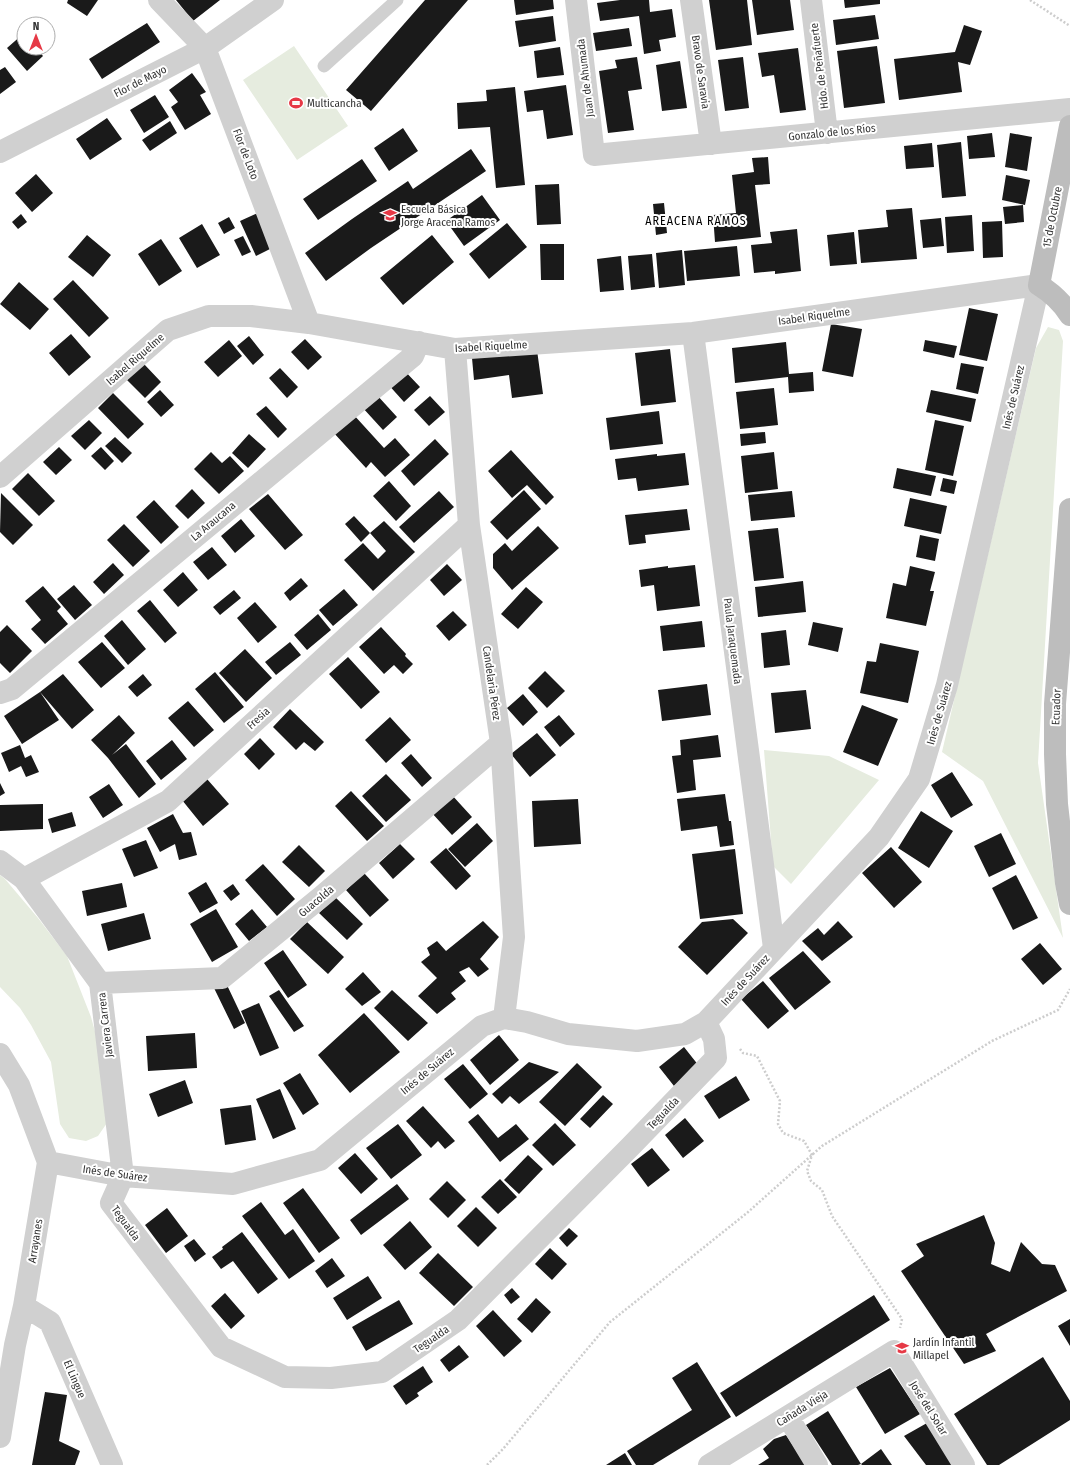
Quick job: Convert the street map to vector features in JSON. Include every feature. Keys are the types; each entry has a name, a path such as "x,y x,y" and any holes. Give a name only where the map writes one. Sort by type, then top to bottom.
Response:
{"street":[{"name":"Flor de Loto","path":"159,0 205,48 310,323"},
{"name":"Flor de Mayo","path":"0,152 205,48 273,0"},
{"name":"Juan de Ahumada","path":"576,0 594,155"},
{"name":"Bravo de Saravia","path":"691,0 711,144"},
{"name":"Hdo. de Peñafuerte","path":"811,0 827,133"},
{"name":"Gonzalo de los Ríos","path":"594,155 1070,109"},
{"name":"15 de Octubre","path":"1039,285 1070,126"},
{"name":"Isabel Riquelme","path":"0,477 168,330 209,316 251,316 310,323 455,349 693,333 1039,285"},
{"path":"1039,285 1051,292 1061,301 1070,315"},
{"name":"Inés de Suárez","path":"48,1162 123,1176 233,1184 320,1160 482,1026 504,1018 527,1022 568,1034 637,1041 710,1031 774,948 879,837 919,779 947,685 1039,285"},
{"name":"Paula Jaraquemada","path":"693,333 774,948"},
{"name":"La Araucana","path":"0,693 12,689 413,356 419,342"},
{"name":"Candelaria Pérez","path":"455,349 468,525 501,743 514,937 504,1018"},
{"name":"Ecuador","path":"1070,509 1055,704 1057,804 1070,904"},
{"name":"Fresia","path":"24,879 168,801 468,525"},
{"name":"Guacolda","path":"100,983 222,978 321,897 501,743"},
{"name":"Javiera Carrera","path":"0,861 24,879 100,983 123,1176"},
{"name":"Tegualda","path":"123,1176 110,1203 221,1347 285,1377 332,1378 382,1372 458,1320 716,1058 710,1031"},
{"path":"0,1054 19,1085 48,1162"},
{"name":"Arrayanes","path":"0,1437 8,1341 24,1306 48,1162"},
{"name":"El Lingue","path":"24,1306 50,1322 112,1465"},
{"name":"Cañada Vieja","path":"709,1465 894,1351"},
{"name":"José del Solar","path":"894,1351 964,1465"},
{"path":"788,1416 817,1465"}],"lane":[{"path":"324,66 397,0"}],"path":[{"path":"1030,0 1070,26"},
{"path":"487,1465 503,1449 610,1322 747,1213 822,1146 992,1040 1058,1010 1070,989"},
{"path":"710,1031 737,1043 743,1052 757,1056 780,1101 778,1124 783,1133 804,1141 812,1155 807,1171 811,1181 822,1190 832,1216 902,1319 894,1351"}],"shaded area":[{"name":"Multicancha","path":"294,46 348,126 297,160 243,80"},
{"path":"1048,327 1059,330 1063,341 1038,763 1063,938 983,781 942,752 1036,348"},
{"path":"764,750 829,756 879,780 791,884 773,866"},
{"path":"0,875 38,918 67,956 91,1017 105,1068 107,1123 98,1136 86,1141 69,1138 60,1124 51,1062 20,1008 0,987"}],"building":[{"path":"68,0 98,0 87,16 67,3"},
{"path":"176,0 220,0 193,21"},
{"path":"425,0 468,0 371,111 346,90"},
{"path":"514,0 553,0 554,9 516,15"},
{"path":"620,0 649,0 650,12 672,9 676,37 659,40 661,51 644,54 639,16 600,21 597,3"},
{"path":"709,0 747,0 752,45 716,50"},
{"path":"752,0 790,0 794,30 757,35"},
{"path":"844,0 880,0 880,4 845,8"},
{"path":"875,15 879,39 836,45 833,20"},
{"path":"553,16 556,41 519,47 515,21"},
{"path":"147,23 160,42 102,79 89,59"},
{"path":"964,25 982,31 970,65 958,62 962,92 899,100 894,59 955,52"},
{"path":"629,28 632,46 596,51 593,33"},
{"path":"16,40 16,56 43,56 27,71 7,48"},
{"path":"877,46 885,103 844,108 837,51"},
{"path":"560,47 564,75 537,78 534,51"},
{"path":"798,48 806,110 780,113 774,75 762,77 758,53"},
{"path":"637,57 642,89 628,91 634,130 608,133 599,71 617,68 615,60"},
{"path":"743,57 749,108 725,111 718,60"},
{"path":"680,61 687,108 662,111 656,65"},
{"path":"5,67 16,82 0,94 0,70"},
{"path":"192,73 206,92 200,95 211,114 185,130 171,107 178,102 169,90"},
{"path":"566,85 573,135 547,139 543,110 527,112 524,91"},
{"path":"515,87 525,185 496,188 490,127 458,129 457,103 487,101 486,90"},
{"path":"155,95 169,117 144,133 130,110"},
{"path":"107,118 122,139 90,160 76,139"},
{"path":"170,121 177,133 150,151 142,140"},
{"path":"403,128 418,151 389,171 374,148"},
{"path":"992,133 995,157 969,159 967,136"},
{"path":"1010,133 1032,137 1027,171 1005,167"},
{"path":"961,142 966,196 942,198 937,145"},
{"path":"932,143 934,167 906,169 904,146"},
{"name":"Escuela Básica Jorge Aracena Ramos","path":"471,149 486,171 371,248 326,281 305,253 408,181 413,189"},
{"path":"768,157 770,184 755,185 761,237 715,242 713,215 736,213 732,175 754,172 752,158"},
{"path":"362,159 377,181 318,220 303,199"},
{"path":"36,174 53,193 32,212 15,193"},
{"path":"1006,175 1030,180 1025,205 1002,200"},
{"path":"559,184 561,224 537,225 535,185"},
{"path":"482,195 500,220 464,246 446,221"},
{"path":"664,203 667,233 656,235 653,204"},
{"path":"1023,205 1024,222 1005,224 1003,207"},
{"path":"912,208 917,259 861,263 858,230 888,227 886,210"},
{"path":"262,211 278,245 256,256 240,221"},
{"path":"21,214 27,222 18,229 12,222"},
{"path":"972,215 974,251 947,253 945,217"},
{"path":"229,217 235,228 224,234 218,223"},
{"path":"941,218 944,246 923,248 920,220"},
{"path":"1002,221 1003,257 983,258 982,222"},
{"path":"507,223 527,247 489,279 469,254"},
{"path":"202,224 220,255 197,268 179,238"},
{"path":"797,229 801,271 775,274 775,271 754,273 751,245 772,243 770,232"},
{"path":"854,232 857,264 830,266 827,235"},
{"path":"87,235 111,255 93,277 68,257"},
{"path":"432,235 454,262 403,305 380,278"},
{"path":"243,236 251,252 242,256 234,240"},
{"path":"161,239 182,271 159,286 138,254"},
{"path":"540,244 564,244 564,280 541,280"},
{"path":"737,246 740,276 687,281 684,251"},
{"path":"682,250 685,285 659,288 656,253"},
{"path":"652,254 655,287 631,290 628,256"},
{"path":"621,256 624,290 600,292 597,259"},
{"path":"73,280 109,318 89,337 53,299"},
{"path":"19,282 49,309 30,330 0,304"},
{"path":"969,308 998,314 987,361 959,355"},
{"path":"831,324 862,329 853,377 822,371"},
{"path":"71,334 91,357 69,376 49,353"},
{"path":"249,336 264,355 253,365 237,346"},
{"path":"305,339 322,357 308,370 291,352"},
{"path":"229,340 242,356 218,377 204,362"},
{"path":"925,340 957,346 954,358 923,351"},
{"path":"786,342 789,374 813,372 814,391 789,393 788,377 735,383 732,348"},
{"path":"670,349 676,402 641,406 635,353"},
{"path":"537,350 543,394 512,398 509,375 474,380 472,358"},
{"path":"961,363 984,367 978,394 956,389"},
{"path":"144,364 161,382 145,398 127,380"},
{"path":"280,368 298,387 287,398 269,378"},
{"path":"402,368 420,387 404,402 386,382"},
{"path":"774,388 778,425 740,429 736,392"},
{"path":"160,390 174,405 161,417 147,402"},
{"path":"931,390 976,399 971,422 926,412"},
{"path":"113,393 144,424 128,439 98,408"},
{"path":"376,394 397,417 383,430 362,407"},
{"path":"430,396 445,412 429,426 414,410"},
{"path":"266,406 287,429 278,438 256,414"},
{"path":"659,411 663,444 610,450 606,418"},
{"path":"353,414 384,448 395,438 410,455 385,477 371,462 366,468 333,432"},
{"path":"89,420 102,433 85,450 71,436"},
{"path":"935,420 964,426 953,476 925,470"},
{"path":"765,432 766,443 741,446 740,434"},
{"path":"249,434 266,449 248,468 232,453"},
{"path":"115,437 132,453 122,463 105,446"},
{"path":"435,439 449,454 414,486 401,471"},
{"path":"59,447 72,460 56,475 43,462"},
{"path":"101,447 114,461 105,470 91,456"},
{"path":"511,450 554,497 546,505 527,485 512,498 488,471"},
{"path":"211,452 222,463 230,456 244,471 219,494 194,469"},
{"path":"774,452 778,489 745,493 741,456"},
{"path":"685,453 689,485 638,491 636,478 618,480 615,459 657,454 657,456"},
{"path":"897,468 936,476 931,496 893,488"},
{"path":"28,473 55,501 39,516 12,489"},
{"path":"943,478 957,481 954,494 940,491"},
{"path":"389,481 411,506 396,521 373,496"},
{"path":"192,489 205,503 188,519 175,506"},
{"path":"524,490 541,509 507,540 490,522"},
{"path":"439,491 454,507 414,543 399,527"},
{"path":"792,491 795,517 751,521 748,495"},
{"path":"1,493 33,525 13,545 0,532"},
{"path":"268,494 303,535 285,550 249,509"},
{"path":"910,498 947,506 941,534 904,526"},
{"path":"154,500 179,527 161,544 136,517"},
{"path":"687,509 690,530 645,535 646,543 629,545 625,515"},
{"path":"354,516 370,533 361,542 345,524"},
{"path":"241,519 255,536 235,553 221,536"},
{"path":"384,521 415,552 373,591 344,560 363,543 378,559 386,551 370,533"},
{"path":"124,524 150,551 133,567 107,540"},
{"path":"538,526 559,548 512,590 493,568 493,554 505,543 512,551"},
{"path":"778,528 784,578 754,581 748,531"},
{"path":"920,535 939,539 935,561 916,557"},
{"path":"212,547 227,565 208,580 193,562"},
{"path":"113,563 124,575 104,594 93,582"},
{"path":"447,564 462,580 444,596 430,580"},
{"path":"695,565 700,606 657,611 654,585 641,587 639,570 668,566 668,568"},
{"path":"910,566 935,572 930,591 934,591 926,626 886,618 893,583 906,586"},
{"path":"183,572 198,590 178,607 163,590"},
{"path":"301,578 308,586 290,601 284,593"},
{"path":"803,581 806,612 758,617 755,587"},
{"path":"74,585 92,605 75,620 57,599"},
{"path":"43,586 61,607 57,611 68,624 45,644 31,629 41,620 25,601"},
{"path":"526,587 543,602 518,629 501,614"},
{"path":"344,589 358,605 333,626 319,610"},
{"path":"234,590 241,598 220,615 213,607"},
{"path":"150,600 177,633 165,643 137,611"},
{"path":"255,602 277,627 258,643 237,618"},
{"path":"453,611 467,625 449,641 436,626"},
{"path":"318,614 331,630 307,650 294,635"},
{"path":"122,620 146,649 128,665 104,636"},
{"path":"702,621 705,647 663,651 660,626"},
{"path":"813,622 843,628 838,652 808,645"},
{"path":"7,625 32,651 10,673 0,663 0,632"},
{"path":"381,627 406,654 405,656 413,664 403,674 394,665 384,674 359,647"},
{"path":"786,630 790,665 764,668 761,633"},
{"path":"102,642 125,668 101,688 78,662"},
{"path":"290,642 301,655 276,675 265,662"},
{"path":"880,643 919,651 908,703 860,693 867,661 876,662"},
{"path":"245,649 272,678 246,702 219,673"},
{"path":"348,657 380,692 361,709 329,674"},
{"path":"545,671 565,691 547,708 528,688"},
{"path":"215,672 244,707 224,723 195,689"},
{"path":"63,674 94,710 72,729 40,692"},
{"path":"143,674 152,685 137,697 128,687"},
{"path":"707,684 711,715 662,721 658,690"},
{"path":"806,690 811,729 775,733 771,693"},
{"path":"40,692 59,720 22,744 4,716"},
{"path":"523,694 538,712 523,726 507,708"},
{"path":"188,701 214,730 194,747 168,718"},
{"path":"862,705 898,719 878,766 843,752"},
{"path":"290,709 324,742 315,751 304,742 296,750 273,727"},
{"path":"119,715 135,733 112,755 126,744 156,784 139,798 108,758 91,740"},
{"path":"559,715 575,734 560,747 544,727"},
{"path":"390,717 411,740 386,763 365,740"},
{"path":"537,733 556,755 530,777 511,754"},
{"path":"718,735 721,757 693,760 696,790 677,793 672,756 681,755 680,740"},
{"path":"260,738 275,754 259,770 244,754"},
{"path":"172,740 187,759 161,780 146,761"},
{"path":"20,745 25,758 31,755 39,772 26,777 21,766 9,772 1,753"},
{"path":"411,754 432,778 422,787 401,763"},
{"path":"952,772 973,805 951,818 931,785"},
{"path":"386,774 411,800 386,822 362,796"},
{"path":"207,779 229,804 203,826 182,800"},
{"path":"0,783 5,793 0,796"},
{"path":"109,784 123,805 103,818 89,797"},
{"path":"351,791 384,826 367,841 335,806"},
{"path":"451,794 472,817 452,835 431,812"},
{"path":"725,794 729,821 731,821 734,845 720,847 717,826 681,831 677,799"},
{"path":"578,799 581,844 534,847 532,801"},
{"path":"43,804 43,829 0,831 0,805"},
{"path":"921,811 953,831 929,868 898,848"},
{"path":"72,812 76,826 52,833 48,819"},
{"path":"173,814 183,833 191,832 197,855 179,860 175,844 160,852 147,828"},
{"path":"477,823 493,841 465,867 448,849"},
{"path":"1001,833 1016,864 989,877 974,846"},
{"path":"146,840 158,868 134,877 122,849"},
{"path":"400,844 415,859 393,879 379,863"},
{"path":"299,845 325,871 309,887 282,862"},
{"path":"891,847 922,882 894,908 862,873"},
{"path":"446,848 471,876 456,890 430,862"},
{"path":"735,849 743,914 700,919 692,854"},
{"path":"263,864 295,899 277,916 245,880"},
{"path":"364,873 389,900 370,917 346,890"},
{"path":"1016,875 1038,918 1013,930 992,888"},
{"path":"206,882 218,903 200,913 188,893"},
{"path":"122,883 127,907 87,916 82,891"},
{"path":"233,884 240,894 231,901 223,891"},
{"path":"335,897 363,924 347,940 319,913"},
{"path":"216,909 238,947 212,962 190,924"},
{"path":"252,909 267,927 249,941 235,924"},
{"path":"144,913 151,939 108,951 101,924"},
{"path":"733,919 748,933 707,975 678,947 702,922"},
{"path":"483,921 499,937 480,959 489,969 478,977 469,967 459,972 466,981 451,993 456,999 437,1014 418,996 437,978 421,962 430,955 427,948 437,941 446,951"},
{"path":"838,921 853,937 822,961 802,941 818,928 824,935"},
{"path":"307,922 344,957 328,974 290,939"},
{"path":"1040,943 1062,969 1043,985 1021,959"},
{"path":"283,950 307,985 288,998 264,963"},
{"path":"803,951 831,982 795,1010 769,978"},
{"path":"363,972 381,992 362,1006 345,989"},
{"path":"763,981 789,1011 768,1029 741,999"},
{"path":"226,983 245,1023 234,1029 214,988"},
{"path":"279,990 304,1026 294,1032 269,996"},
{"path":"392,990 428,1023 408,1041 374,1008"},
{"path":"259,1003 279,1048 260,1056 241,1011"},
{"path":"364,1013 400,1052 350,1093 318,1055"},
{"path":"195,1033 197,1068 148,1071 146,1036"},
{"path":"499,1035 519,1060 490,1085 470,1060"},
{"path":"684,1047 699,1066 674,1086 659,1067"},
{"path":"529,1062 559,1072 519,1104 510,1096 502,1104 492,1094"},
{"path":"577,1063 602,1087 565,1126 539,1102"},
{"path":"463,1064 488,1094 470,1109 444,1079"},
{"path":"300,1073 319,1104 303,1115 283,1083"},
{"path":"736,1076 750,1100 719,1119 704,1096"},
{"path":"185,1080 193,1103 158,1117 149,1094"},
{"path":"280,1089 296,1129 273,1139 256,1099"},
{"path":"603,1095 613,1104 590,1128 580,1119"},
{"path":"251,1105 256,1140 225,1145 220,1109"},
{"path":"423,1106 455,1141 445,1149 438,1141 431,1148 406,1121"},
{"path":"478,1114 498,1138 516,1124 529,1139 500,1162 468,1122"},
{"path":"685,1118 704,1141 683,1158 665,1135"},
{"path":"555,1123 576,1145 553,1166 532,1145"},
{"path":"398,1124 422,1155 391,1179 366,1148"},
{"path":"652,1148 670,1170 648,1187 631,1164"},
{"path":"355,1153 378,1179 361,1194 338,1168"},
{"path":"528,1155 543,1169 519,1194 504,1180"},
{"path":"500,1179 517,1197 498,1214 481,1197"},
{"path":"447,1181 466,1200 448,1218 429,1199"},
{"path":"397,1184 409,1199 361,1235 350,1220"},
{"path":"303,1188 340,1238 319,1253 283,1203"},
{"path":"261,1202 285,1235 293,1229 315,1261 289,1279 242,1216"},
{"path":"476,1207 497,1228 478,1247 457,1226"},
{"path":"167,1208 188,1236 166,1253 145,1225"},
{"path":"984,1215 995,1243 991,1264 1010,1272 1021,1242 1042,1264 1055,1265 1067,1291 986,1334 996,1351 964,1364 901,1271 924,1256 916,1244"},
{"path":"410,1221 432,1247 405,1270 383,1245"},
{"path":"569,1228 578,1236 567,1247 559,1238"},
{"path":"242,1232 278,1279 258,1294 233,1261 221,1269 212,1257 223,1249 222,1247"},
{"path":"194,1239 206,1254 195,1262 184,1246"},
{"path":"550,1248 567,1264 552,1280 535,1264"},
{"path":"438,1253 473,1287 454,1306 419,1273"},
{"path":"332,1258 345,1276 327,1288 315,1271"},
{"path":"368,1276 382,1298 347,1320 333,1298"},
{"path":"512,1288 520,1297 511,1304 504,1295"},
{"path":"225,1293 245,1316 231,1329 211,1306"},
{"path":"874,1295 890,1320 736,1417 720,1393"},
{"path":"536,1298 551,1312 532,1333 517,1319"},
{"path":"399,1300 413,1324 366,1351 352,1327"},
{"path":"493,1310 522,1341 504,1357 476,1326"},
{"path":"1070,1319 1070,1346 1058,1326"},
{"path":"459,1345 469,1357 449,1372 440,1360"},
{"path":"1043,1357 1070,1401 1070,1420 999,1465 987,1465 954,1414"},
{"path":"697,1362 731,1417 653,1465 636,1465 627,1451 692,1410 672,1378"},
{"path":"423,1366 433,1382 417,1393 419,1396 406,1405 393,1386"},
{"path":"890,1368 920,1414 885,1434 856,1387"},
{"path":"45,1392 67,1395 59,1441 80,1451 75,1465 32,1465"},
{"path":"828,1411 861,1464 832,1465 806,1425"},
{"path":"927,1423 955,1465 926,1465 904,1436"},
{"path":"786,1435 806,1465 758,1465 769,1458 763,1449 774,1439"},
{"path":"881,1449 892,1465 862,1465 861,1464"},
{"path":"625,1453 632,1465 606,1465"}],"place":[{"name":"Multicancha","path":"296,103"},
{"name":"Escuela Básica Jorge Aracena Ramos","path":"390,215"},
{"name":"Jardín Infantil Millapel","path":"902,1348"}],"district":[{"name":"AREACENA RAMOS","path":"696,221"}]}
